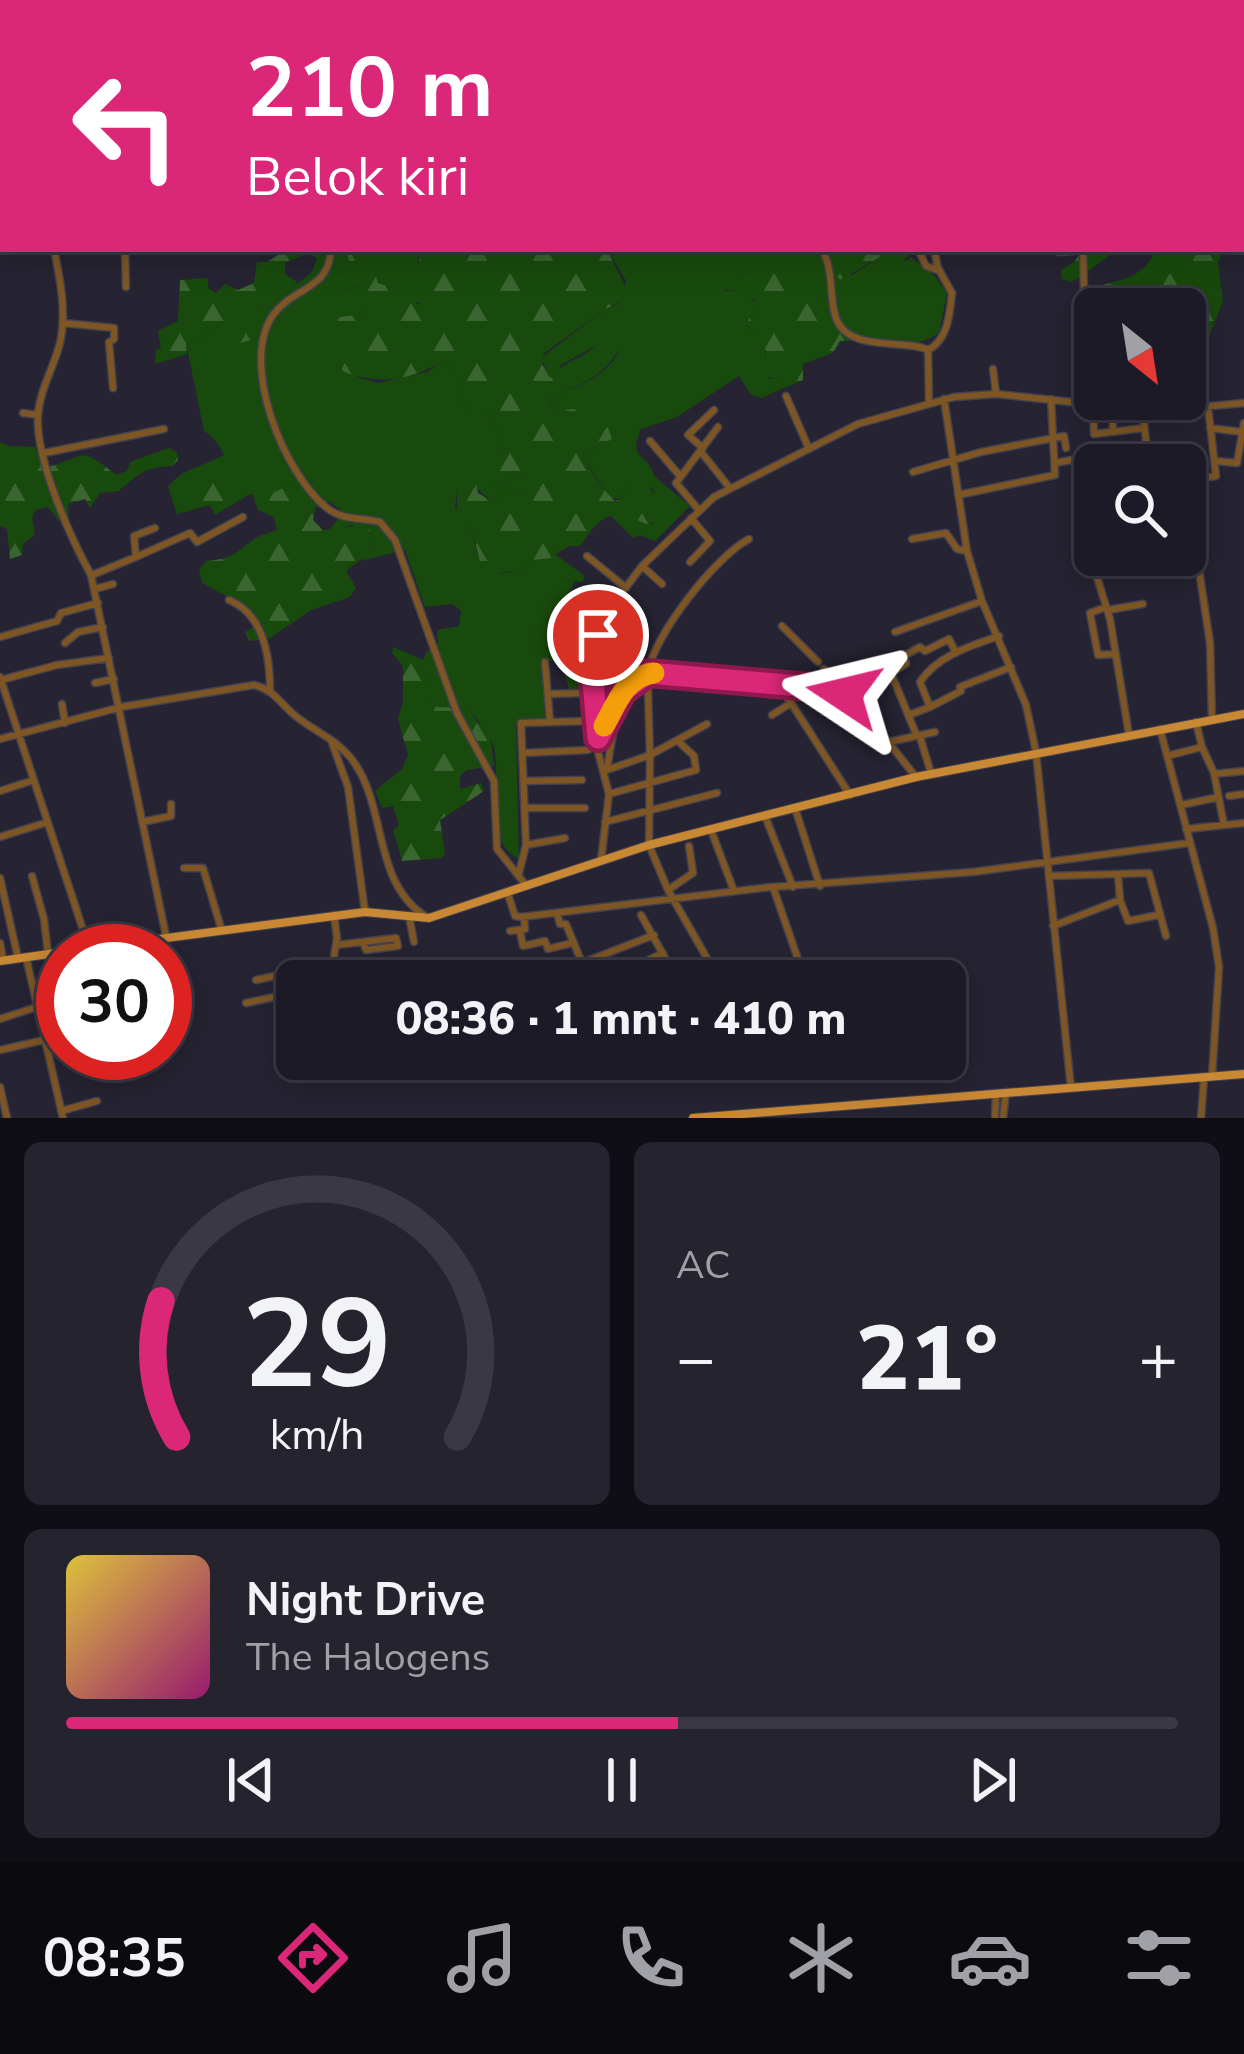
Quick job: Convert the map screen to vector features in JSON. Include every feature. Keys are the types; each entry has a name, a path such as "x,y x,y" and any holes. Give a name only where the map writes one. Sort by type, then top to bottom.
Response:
{"main road":[{"path":"192,932 365,912 429,918 649,845 931,773 1244,715"},
{"path":"1,960 36,956"},
{"path":"693,1118 1244,1075"}],"street":[{"path":"54,252 62,323 38,415 44,453 66,527 95,590 163,924"},
{"path":"125,252 126,287"},
{"path":"331,252 323,278 273,314 262,340 264,388 280,441 305,484 328,508 342,517 380,522 395,541 458,713 494,782 497,849 525,884"},
{"path":"823,252 833,276 835,317 844,329 889,346 921,345 928,350"},
{"path":"919,252 926,266 940,271"},
{"path":"928,350 944,334 952,298 935,252"},
{"path":"1082,252 1084,288"},
{"path":"62,323 114,328 115,339 109,342 113,388"},
{"path":"928,350 929,402"},
{"path":"993,369 996,394"},
{"path":"601,860 609,794 598,738 593,653 598,635 642,566 699,510 728,487 858,424 929,402 996,394 1074,402"},
{"path":"786,396 809,448"},
{"path":"958,495 1053,476 1051,399"},
{"path":"944,400 967,551 982,601 1026,705 1036,752 1071,1088"},
{"path":"1206,479 1215,478 1216,461 1208,406 1244,403"},
{"path":"714,410 688,435 728,487"},
{"path":"22,413 38,415"},
{"path":"1094,420 1096,444"},
{"path":"1110,420 1113,431"},
{"path":"1143,420 1146,444"},
{"path":"699,510 676,485 718,427"},
{"path":"1094,434 1144,428"},
{"path":"1210,428 1243,428 1237,463 1216,461"},
{"path":"44,453 164,429"},
{"path":"914,472 1065,436 1066,448"},
{"path":"650,441 680,476"},
{"path":"1054,463 1074,460"},
{"path":"91,575 187,534 197,542 243,517"},
{"path":"690,562 710,542 691,518"},
{"path":"136,557 134,536 155,528"},
{"path":"912,539 946,533 955,546 967,551"},
{"path":"598,738 623,691 644,674 682,602 748,539"},
{"path":"586,556 626,587"},
{"path":"642,566 662,584"},
{"path":"1097,576 1129,735"},
{"path":"1200,576 1210,643 1212,720"},
{"path":"95,590 113,584"},
{"path":"230,600 247,608 258,628 270,690"},
{"path":"895,632 982,601"},
{"path":"0,637 57,622 63,612 98,603"},
{"path":"1116,654 1098,655 1090,613 1143,604"},
{"path":"782,626 821,666 822,688"},
{"path":"64,644 76,633 103,627"},
{"path":"930,707 920,681 929,669 999,636"},
{"path":"931,773 890,674 906,664 904,656 947,639 956,653"},
{"path":"80,924 0,678 109,658"},
{"path":"545,662 550,722"},
{"path":"909,715 961,691 960,686 968,681 1011,667"},
{"path":"644,674 822,688 853,700 916,777"},
{"path":"644,674 651,783 649,845 668,890 708,960"},
{"path":"95,683 114,679"},
{"path":"779,684 850,795"},
{"path":"0,739 121,710 254,686 270,690 350,758 366,784 400,891 429,918"},
{"path":"550,694 581,693"},
{"path":"772,715 790,703"},
{"path":"62,704 65,723"},
{"path":"606,770 616,715"},
{"path":"519,873 526,844 521,723 588,721"},
{"path":"1196,722 1214,774 1224,825"},
{"path":"606,770 680,742 707,724"},
{"path":"1160,729 1219,967 1201,1118"},
{"path":"887,742 934,732"},
{"path":"331,740 348,787 365,912"},
{"path":"609,794 697,768 694,756 680,742"},
{"path":"1167,756 1202,747"},
{"path":"524,753 588,750"},
{"path":"1214,774 1244,771"},
{"path":"526,781 581,780"},
{"path":"0,791 32,781"},
{"path":"605,822 717,794"},
{"path":"1229,796 1244,794"},
{"path":"1180,806 1219,797"},
{"path":"142,822 172,815 171,804"},
{"path":"525,808 585,808"},
{"path":"795,808 820,886"},
{"path":"765,816 793,887"},
{"path":"0,837 45,823"},
{"path":"1186,830 1244,823"},
{"path":"712,830 734,891"},
{"path":"526,844 565,838"},
{"path":"507,891 515,916 524,917 1189,843"},
{"path":"668,890 693,873 688,846"},
{"path":"184,868 203,868 221,928"},
{"path":"1049,876 1149,873 1166,936"},
{"path":"1118,874 1120,900 1130,922 1158,915"},
{"path":"32,876 45,924"},
{"path":"0,878 36,1004"},
{"path":"772,887 798,960"},
{"path":"1053,926 1120,900"},
{"path":"557,914 582,963 653,935"},
{"path":"333,960 334,915"},
{"path":"641,915 667,960"},
{"path":"410,916 414,942"},
{"path":"510,931 525,929 524,917"},
{"path":"520,931 524,946 545,941 548,949 572,943"},
{"path":"336,945 364,941 396,938 398,946 368,950 364,941"},
{"path":"0,943 1,960"},
{"path":"647,960 663,952"},
{"path":"256,980 276,976"},
{"path":"246,1003 276,997"},
{"path":"0,1019 36,1007"},
{"path":"0,1050 36,1042"},
{"path":"54,1080 62,1114 97,1101"},
{"path":"0,1087 7,1118"},
{"path":"999,1118 1001,1093"}],"green space":[{"path":"320,252 347,252 350,267 329,278 338,291 366,285 367,308 358,315 357,377 378,383 427,372 441,362 453,365 466,410 481,410 494,417 502,457 491,484 520,477 524,490 490,500 476,488 457,490 455,508 470,524 477,554 501,574 556,555 585,576 582,582 575,581 565,600 564,617 576,632 572,652 587,658 586,690 569,690 561,659 542,663 545,719 516,723 519,859 508,851 497,825 496,762 490,737 468,708 438,707 426,701 427,683 420,667 438,642 437,630 459,626 461,611 452,604 425,607 405,550 360,561 370,551 372,534 352,525 328,532 343,512 329,501 315,508 307,493 293,484 271,494 249,482 253,493 238,501 223,454 204,431 186,343 263,311 312,272"},
{"path":"320,252 318,258 306,254 285,263 285,274 298,283 263,311 252,340 236,344 224,331 214,332 186,343 187,354 155,364 156,350 161,348 158,331 178,321 180,280 207,278 209,289 216,293 225,284 238,290 254,283 257,262 281,253"},
{"path":"347,252 362,252 372,263 378,283 407,292 418,305 427,299 421,252 608,252 630,297 543,354 542,364 550,378 621,326 626,328 622,343 599,373 548,404 555,411 574,409 608,428 612,439 581,454 615,501 641,471 652,478 651,490 664,501 663,518 647,524 624,516 608,517 580,546 533,560 519,570 484,576 470,524 457,514 457,490 450,475 474,475 478,493 490,500 524,490 524,480 491,484 487,480 502,457 494,417 481,410 466,410 453,365 441,362 394,379 344,372 334,351 333,330 340,317 358,315 367,308 365,285 338,291 329,278 350,267"},
{"path":"362,252 421,252 428,298 424,304 413,302 407,292 378,283 372,263"},
{"path":"609,252 830,252 833,271 852,275 882,256 907,261 911,257 947,293 939,333 904,344 842,331 834,300 806,290 800,269 758,270 732,282 724,291 736,291 758,303 746,325 764,345 769,379 784,378 786,387 762,398 751,395 739,376 677,417 641,429 638,452 654,476 690,506 655,541 640,535 633,538 609,514 653,524 655,493 650,483 634,481 621,499 610,498 581,454 611,439 587,417 555,411 548,403 602,372 620,344 599,344 561,365 550,379 541,358 620,303 626,281"},
{"path":"830,252 914,252 895,267 882,256 840,280"},
{"path":"1082,252 1117,252 1071,282 1062,279 1061,270"},
{"path":"1154,252 1223,252 1218,263 1223,301 1208,339 1206,288 1096,288 1145,267"},
{"path":"781,262 800,269 806,290 834,300 842,331 865,336 864,341 840,341 833,353 803,364 803,380 786,387 783,378 778,381 765,375 766,351 746,324 758,303 743,300 736,291 719,289 748,272"},
{"path":"0,442 35,447 43,468 87,456 116,475 127,471 130,462 169,448 177,452 178,460 172,466 142,473 118,491 100,493 90,508 85,499 68,504 69,521 59,521 48,507 35,510 35,535 23,544 22,555 10,559 7,529 0,526"},
{"path":"225,455 238,501 215,515 210,505 177,514 168,486 181,474"},
{"path":"251,477 264,480 271,494 293,483 308,492 315,508 313,520 323,530 365,525 372,534 370,552 346,571 356,588 350,597 311,610 270,638 250,641 245,632 260,623 255,615 202,582 199,570 206,561 229,557 277,530 274,517 258,510 248,482"},
{"path":"393,647 423,660 420,667 427,683 427,701 438,707 468,708 478,723 489,728 494,766 467,770 460,776 460,789 481,783 484,791 440,820 445,854 441,858 402,861 393,830 399,825 393,806 382,808 375,791 402,769 408,755 398,719 403,666 392,653"}],"slow traffic":[{"path":"604,726 623,691 644,673 654,673"}],"route":[{"path":"598,635 592,670 598,738 623,691 648,673 822,688 844,694"}]}
